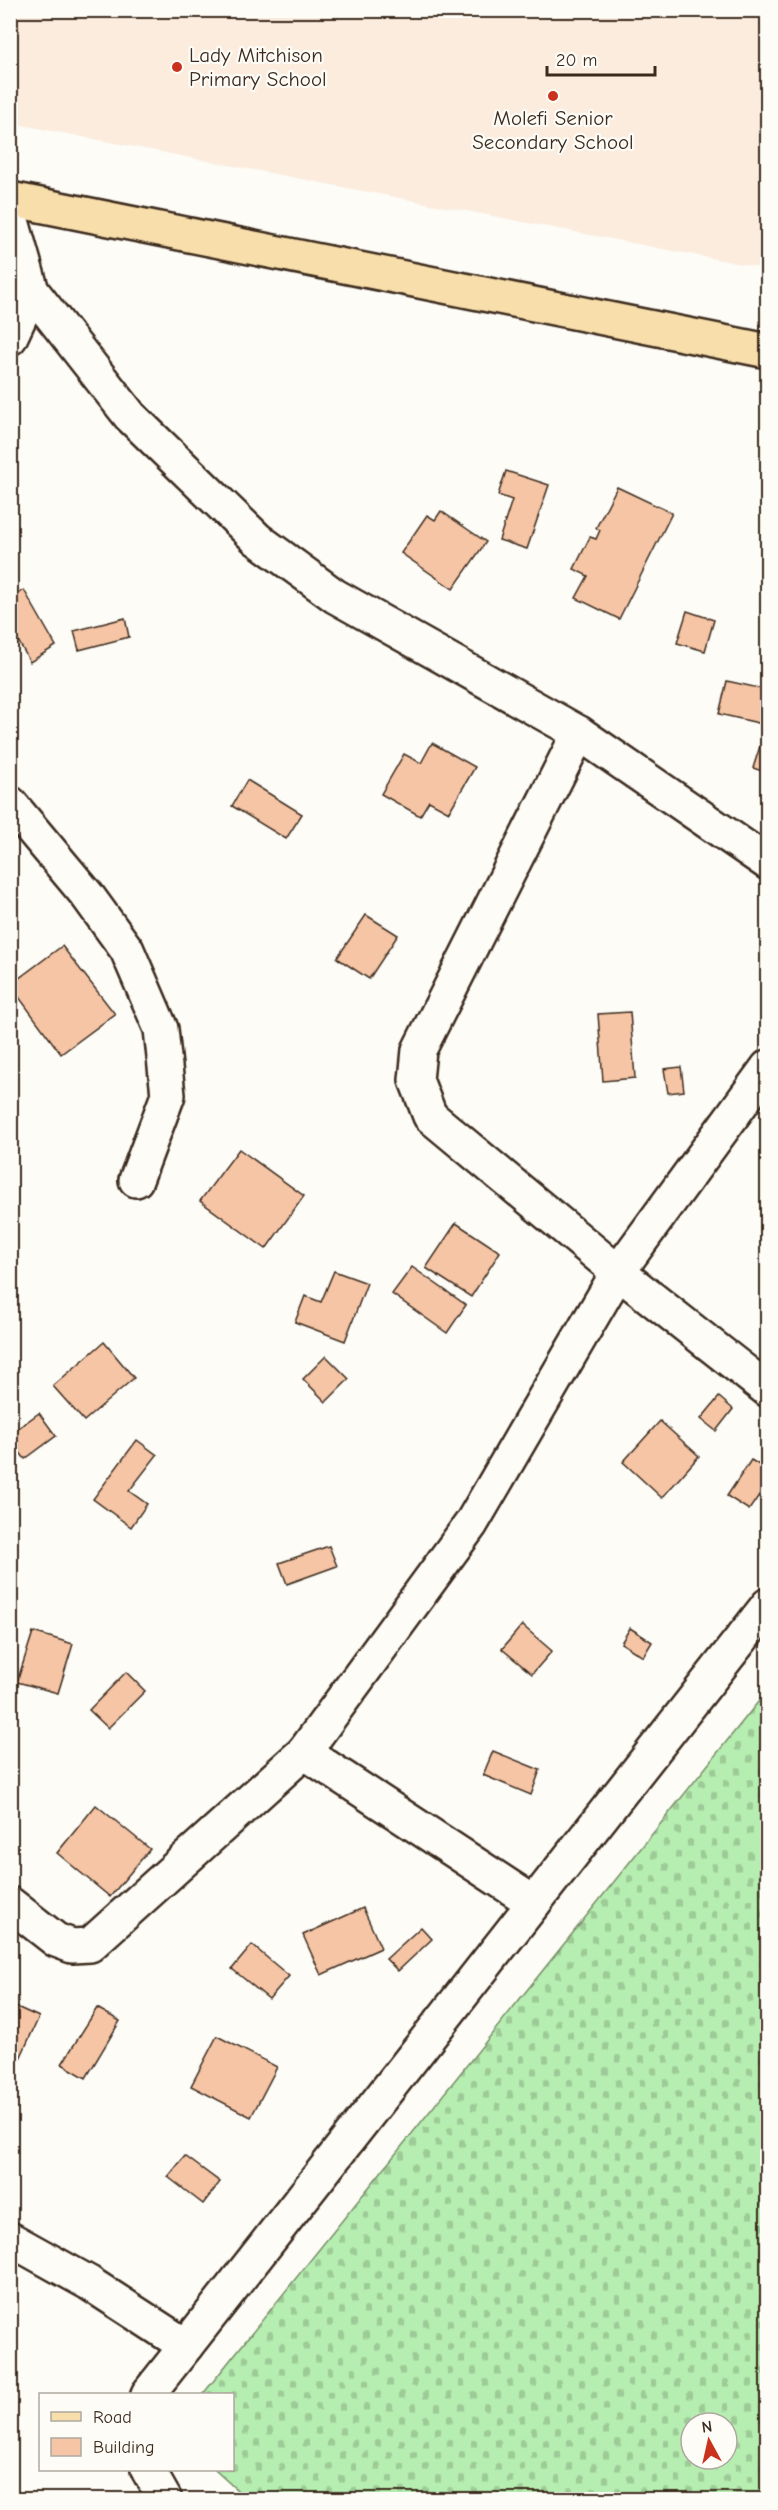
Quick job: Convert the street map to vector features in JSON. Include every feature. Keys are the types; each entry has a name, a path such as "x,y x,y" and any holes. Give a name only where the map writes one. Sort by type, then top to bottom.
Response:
{"main road":[{"path":"10,199 768,351"}],"street":[{"path":"10,214 32,291 130,416 257,539 335,596 579,733 768,863"},
{"path":"10,338 32,291"},
{"path":"579,733 419,1050 416,1080 430,1116 618,1272 768,1390"},
{"path":"10,803 87,895 127,950 161,1029 168,1095 136,1180"},
{"path":"10,1904 56,1940 72,1946 90,1945 304,1752 471,1524 618,1272 768,1067"},
{"path":"149,2393 768,1605"},
{"path":"304,1752 534,1903"},
{"path":"10,2239 89,2283 186,2346"}],"shaded area":[{"name":"Molefi Senior Secondary School","path":"10,11 767,11 767,269 11,123"}],"green space":[{"path":"767,1691 767,2499 247,2499 216,2471 234,2471 234,2393 204,2393"}],"building":[{"path":"506,471 549,485 527,549 499,540 512,500 498,495"},
{"path":"617,487 672,513 619,619 576,598 588,576 574,569 590,537 596,539 600,530 596,528"},
{"path":"441,511 486,542 453,589 401,553 427,515 435,520"},
{"path":"24,590 56,646 30,662 10,626 10,597"},
{"path":"687,611 714,620 705,651 677,643"},
{"path":"125,618 129,637 79,650 74,631"},
{"path":"727,681 768,690 768,706 763,724 719,714"},
{"path":"762,740 768,742 768,773 753,768"},
{"path":"432,743 475,767 449,812 429,801 420,816 381,794 404,754 421,763"},
{"path":"247,780 302,814 286,839 232,806"},
{"path":"366,915 398,935 369,979 337,958"},
{"path":"62,946 115,1014 61,1054 10,985"},
{"path":"630,1012 635,1078 603,1081 598,1014"},
{"path":"681,1067 684,1091 668,1093 664,1069"},
{"path":"239,1149 304,1196 266,1249 200,1201"},
{"path":"456,1223 500,1252 471,1297 426,1268"},
{"path":"412,1267 466,1305 447,1333 392,1294"},
{"path":"334,1271 367,1283 345,1341 295,1322 305,1296 321,1302"},
{"path":"104,1342 134,1378 84,1421 53,1386"},
{"path":"326,1356 349,1379 326,1402 303,1379"},
{"path":"719,1397 733,1409 716,1431 701,1419"},
{"path":"39,1413 56,1436 25,1459 10,1440 10,1434"},
{"path":"660,1421 699,1456 662,1498 623,1462"},
{"path":"137,1440 157,1455 129,1491 147,1504 131,1527 93,1499"},
{"path":"751,1460 768,1470 768,1482 749,1510 727,1496"},
{"path":"329,1546 337,1566 287,1584 279,1563"},
{"path":"522,1625 552,1651 532,1674 502,1649"},
{"path":"630,1628 652,1642 643,1657 621,1643"},
{"path":"33,1632 73,1644 58,1693 17,1682"},
{"path":"126,1672 145,1691 108,1728 89,1710"},
{"path":"493,1751 540,1770 531,1795 483,1775"},
{"path":"96,1805 150,1849 110,1897 57,1853"},
{"path":"363,1908 381,1948 321,1975 303,1935"},
{"path":"421,1927 432,1939 398,1971 386,1959"},
{"path":"252,1945 289,1976 269,1999 232,1969"},
{"path":"10,2004 39,2017 12,2076 10,2075"},
{"path":"97,2008 120,2021 86,2078 62,2064"},
{"path":"217,2036 277,2067 251,2117 191,2086"},
{"path":"185,2156 220,2182 203,2204 168,2177"}],"place":[{"name":"Lady Mitchison Primary School","path":"177,67"},
{"name":"Molefi Senior Secondary School","path":"553,96"}]}
